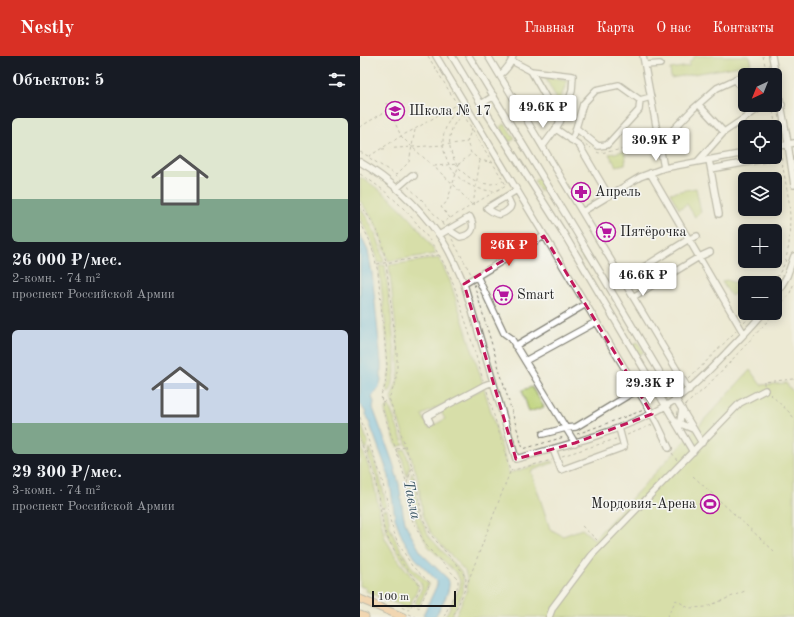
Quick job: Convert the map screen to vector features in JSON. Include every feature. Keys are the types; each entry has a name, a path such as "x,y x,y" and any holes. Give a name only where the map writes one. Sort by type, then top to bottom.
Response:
{"main road":[{"path":"360,599 405,615"},
{"path":"360,615 365,617"}],"street":[{"path":"436,56 648,407 669,448"},
{"path":"452,56 564,234 678,424 693,452"},
{"path":"469,56 702,443"},
{"path":"488,56 689,390"},
{"path":"643,56 664,168"},
{"path":"772,56 774,68"},
{"path":"500,75 506,70 512,58 531,71 560,122"},
{"path":"645,65 660,64"},
{"path":"531,71 573,76 572,91 560,122 543,146"},
{"path":"659,139 669,134 716,88 738,78"},
{"path":"735,79 738,84"},
{"path":"571,140 574,135 583,104 596,90 619,85 640,100"},
{"path":"481,104 494,96"},
{"path":"640,100 651,97"},
{"path":"576,128 598,146 607,145 639,110 640,100"},
{"path":"698,105 724,132"},
{"path":"782,105 791,143 794,185"},
{"path":"698,161 724,132 748,112"},
{"path":"556,129 579,145 608,196"},
{"path":"582,212 640,177 650,173 664,168 738,154"},
{"path":"709,160 719,214"},
{"path":"360,162 397,188 420,210 439,235 453,260 464,284 478,327 516,459 553,450 620,428 666,406 689,390 757,320"},
{"path":"711,169 738,164"},
{"path":"650,173 744,334"},
{"path":"397,188 412,174 414,176"},
{"path":"507,196 517,190"},
{"path":"439,235 448,230"},
{"path":"464,284 544,236"},
{"path":"623,280 689,239 697,236"},
{"path":"633,298 699,257 710,252"},
{"path":"782,285 787,276 794,256"},
{"path":"475,277 504,333 511,338 575,443"},
{"path":"515,346 586,304"},
{"path":"525,362 596,322"},
{"path":"430,422 427,416 493,382"},
{"path":"543,434 576,427 637,390"},
{"path":"549,617 553,607 602,544 740,403 765,390"},
{"path":"678,424 681,409"},
{"path":"678,424 691,426"},
{"path":"686,440 691,426"},
{"path":"553,450 560,470 624,446 620,428"}],"path":[{"path":"386,103 401,136 453,184 472,205"},
{"path":"368,157 457,104 459,106"},
{"path":"442,223 506,185 459,106"},
{"path":"459,106 450,117 444,134 443,145 449,165 456,175 475,188 497,191"},
{"path":"360,127 389,109"},
{"path":"463,113 456,121 451,133 450,143 451,154 458,168 476,181 490,184 504,181"},
{"path":"472,128 467,142 471,153 480,160 493,163"},
{"path":"396,175 409,162 415,129"},
{"path":"586,145 599,152 632,148 659,139"},
{"path":"381,149 467,142"},
{"path":"360,152 396,175 423,201 448,230 475,277 523,449 571,436 648,407"},
{"path":"441,207 447,202 459,164 471,153"},
{"path":"472,205 480,160"},
{"path":"434,166 459,164"},
{"path":"778,276 785,263 789,244 790,217 789,201 781,164"},
{"path":"360,174 386,192 411,216 440,255 452,280 466,321 510,471 453,617"},
{"path":"360,204 375,226 382,242 386,263 397,354 395,384 389,398 415,475 422,517 431,535 462,571 466,579 465,589"},
{"path":"440,204 450,218"},
{"path":"360,222 369,240 377,264 387,364 385,386 382,395 383,410 407,484 413,522 428,548 458,579 457,588 444,617"},
{"path":"377,264 440,255"},
{"path":"782,304 790,293 794,284"},
{"path":"684,383 746,320"},
{"path":"681,409 726,367 769,320"},
{"path":"794,379 764,382 765,390 794,418"},
{"path":"382,402 390,399"},
{"path":"360,417 381,476 390,520 397,541 412,566 430,583 419,608 413,604"},
{"path":"510,471 622,437 657,423"},
{"path":"360,440 375,477 384,529 389,541 404,566 420,585 410,609 408,610 401,607"},
{"path":"366,454 370,444"},
{"path":"396,450 406,446"},
{"path":"669,448 681,464"},
{"path":"407,484 412,466"},
{"path":"693,476 774,551"},
{"path":"380,508 388,507"},
{"path":"411,514 421,512"},
{"path":"582,526 602,544"},
{"path":"667,617 676,600 689,608 706,607 745,591"},
{"path":"405,615 416,617"}],"highlighted area":[{"path":"544,236 652,414 575,443 516,459 464,284"}],"green space":[{"path":"695,56 749,56 751,64 671,78 670,69 689,66 689,63"},
{"path":"545,77 567,81 559,103"},
{"path":"505,124 515,139 509,142 500,127"},
{"path":"624,151 626,158 625,164 616,166 609,154"},
{"path":"360,177 382,192 403,211 421,231 436,254 388,261 377,228 360,201"},
{"path":"539,178 545,188 540,191 534,181"},
{"path":"696,188 701,212 695,217 687,204 679,209 670,193"},
{"path":"360,207 375,233 384,262 378,263 370,237 360,219"},
{"path":"581,246 589,259 584,262 576,250"},
{"path":"439,258 450,281 483,384 422,415 429,428 445,419 440,410 484,388 509,473 552,461 553,463 531,471 550,529 563,536 582,529 594,539 750,370 761,385 786,383 794,393 794,617 455,617 467,590 465,571 432,535 423,515 417,475 391,398 399,373 398,349 389,265"},
{"path":"385,265 395,354 395,373 389,393 386,387 390,368 379,266"},
{"path":"726,280 736,283 738,286 738,292 731,296 722,282"},
{"path":"638,342 644,352 638,355 632,345"},
{"path":"532,387 544,407 529,412 522,390"},
{"path":"389,405 404,445 397,447 385,411"},
{"path":"360,421 368,443 366,450 360,435"},
{"path":"360,443 373,479 385,538 396,557 418,585 409,607 407,608 366,591 366,588 360,586"},
{"path":"370,448 383,491 386,506 383,507 381,505 377,479 368,456"},
{"path":"405,449 410,466 407,477 400,450"},
{"path":"412,472 419,511 413,512 409,485"},
{"path":"387,509 390,527 395,539 410,565 428,583 419,606 415,603 422,588 421,583 405,564 391,541 386,529 382,510"},
{"path":"419,514 429,536 461,572 463,578 463,589 451,617 445,617 460,587 460,581 457,574 429,547 418,527 414,515"}],"water":[{"path":"360,234 368,251 372,273 381,363 381,380 379,387 372,397 374,402 373,408 399,484 406,525 422,554 448,579 449,587 447,593 435,617 427,617 423,615 437,585 437,581 415,558 402,537 395,518 389,476 360,401"}],"place":[{"name":"Школа № 17","path":"395,111"},
{"name":"Апрель","path":"581,192"},
{"name":"Пятёрочка","path":"606,232"},
{"name":"Smart","path":"503,295"},
{"name":"Мордовия-Арена","path":"710,504"}],"water label":[{"name":"Тавла","path":"411,500"}]}
